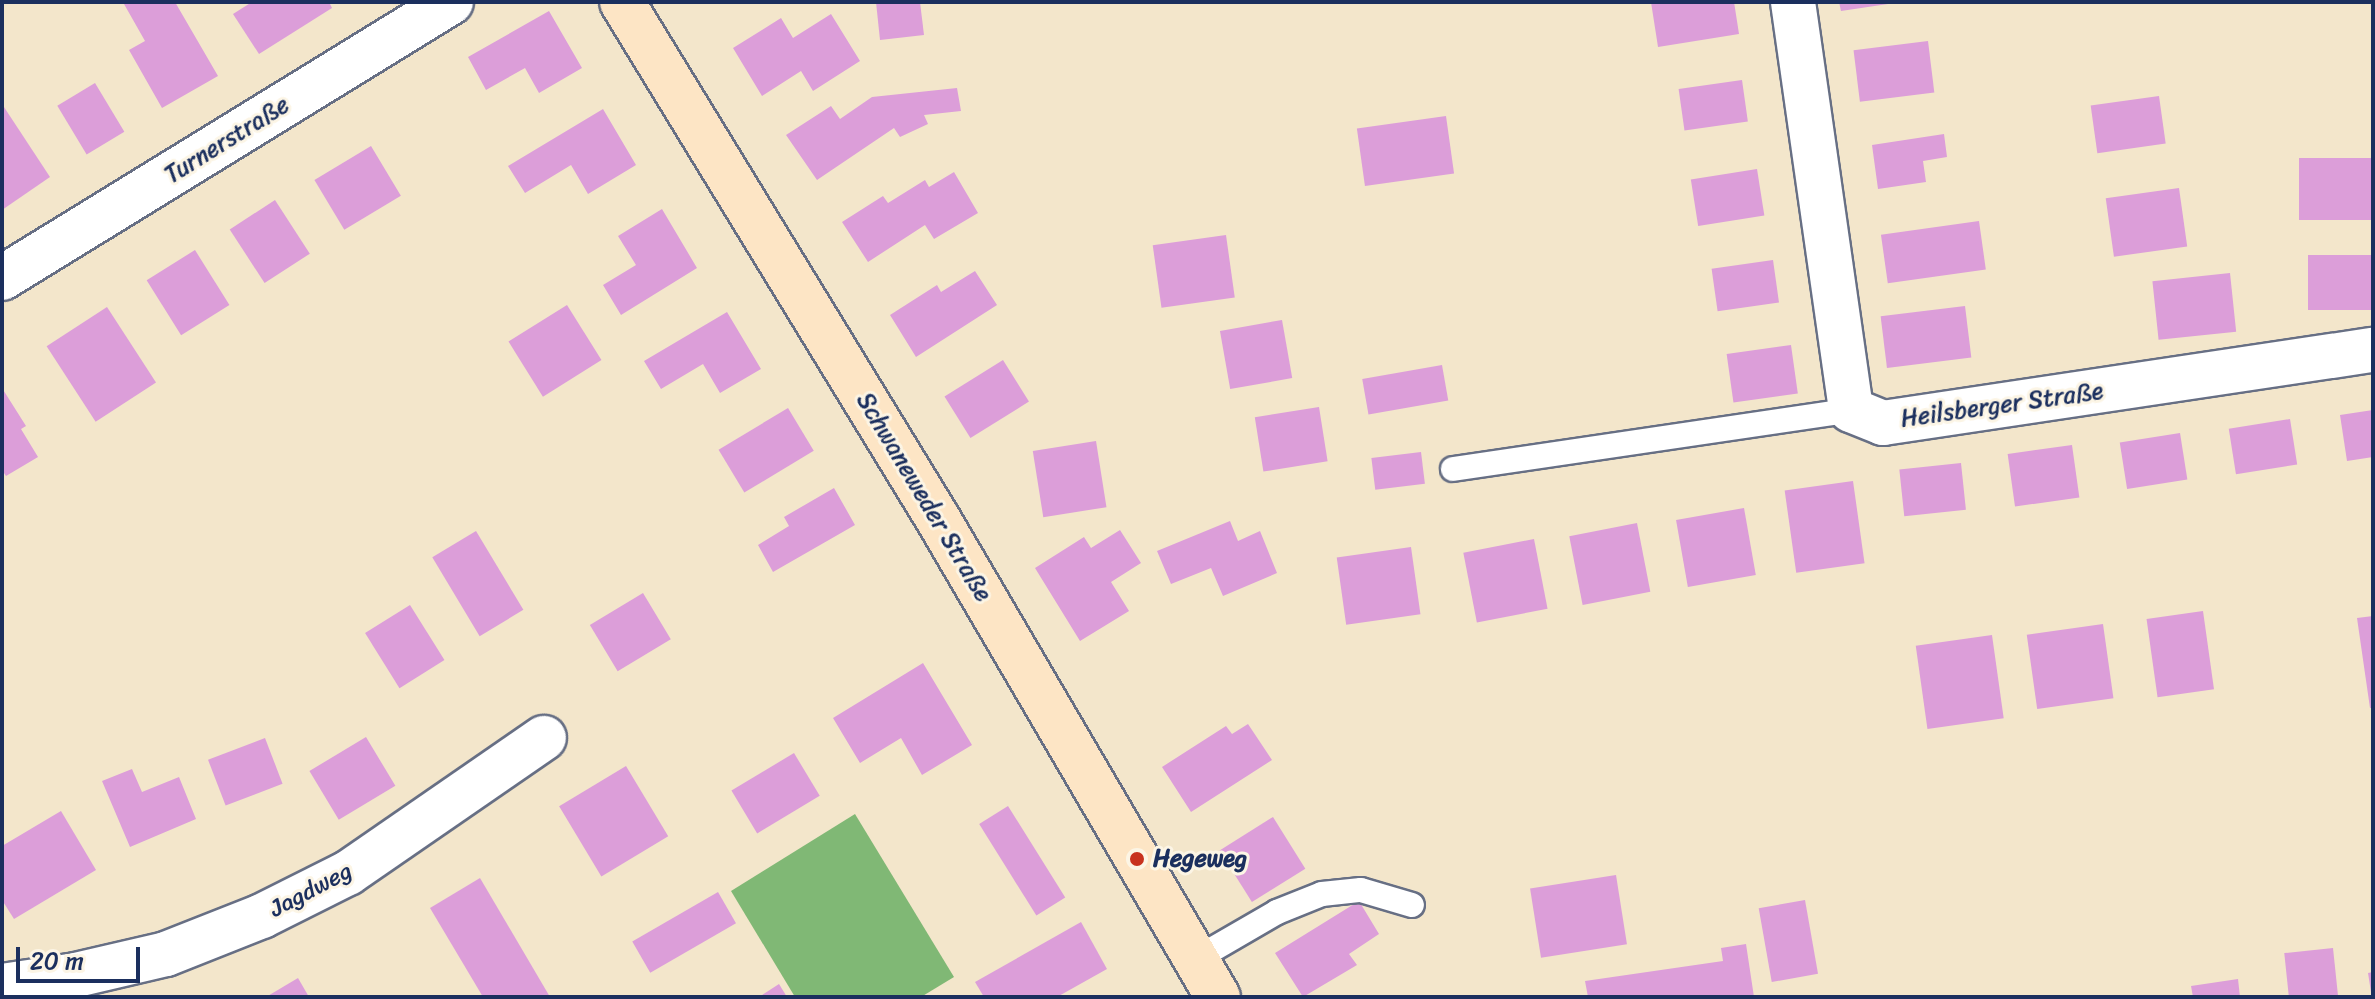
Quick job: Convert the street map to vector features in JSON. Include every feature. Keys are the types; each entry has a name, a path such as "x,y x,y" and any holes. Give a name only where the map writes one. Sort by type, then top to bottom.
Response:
{"main road":[{"name":"Schwaneweder Straße","path":"622,2 938,519 1218,997"}],"street":[{"name":"Turnerstraße","path":"2,278 451,2"},
{"path":"1793,2 1851,410"},
{"name":"Heilsberger Straße","path":"1851,410 1883,423 2373,350"},
{"name":"Jagdweg","path":"2,986 76,975 166,954 262,916 348,873 544,738"}],"lane":[{"path":"1453,469 1851,410"},
{"path":"1196,959 1268,916 1322,894 1361,890 1412,905"}],"green space":[{"path":"855,814 954,977 921,997 795,997 731,891"}],"building":[{"path":"175,2 218,76 162,108 129,50 145,41 124,4"},
{"path":"252,2 329,2 332,8 259,54 233,14"},
{"path":"876,2 920,2 924,35 880,40"},
{"path":"1651,2 1734,2 1739,34 1658,47"},
{"path":"1839,2 1888,2 1888,4 1841,11"},
{"path":"549,11 582,68 539,93 525,68 486,90 468,57"},
{"path":"831,14 860,61 813,91 801,71 762,96 733,48 781,18 793,38"},
{"path":"1928,41 1934,93 1860,102 1854,50"},
{"path":"1742,80 1748,122 1684,130 1679,89"},
{"path":"95,83 124,132 87,155 57,106"},
{"path":"957,88 961,111 924,115 928,124 900,137 894,128 817,180 786,135 831,106 840,119 872,97"},
{"path":"2159,96 2166,144 2097,153 2091,106"},
{"path":"2,104 50,177 2,210"},
{"path":"603,109 636,165 588,194 571,165 525,193 508,166"},
{"path":"1446,116 1454,173 1365,186 1357,129"},
{"path":"1944,134 1947,157 1923,161 1926,182 1878,189 1872,145"},
{"path":"371,146 401,196 344,230 314,180"},
{"path":"2299,158 2373,158 2373,220 2299,220"},
{"path":"1757,169 1764,215 1698,226 1691,179"},
{"path":"954,172 978,213 934,239 925,225 868,262 842,222 883,196 888,203 925,180 929,187"},
{"path":"2179,188 2187,246 2114,257 2106,198"},
{"path":"275,200 310,254 265,283 230,229"},
{"path":"662,209 697,268 621,315 603,285 636,265 618,236"},
{"path":"1979,221 1986,270 1888,283 1881,235"},
{"path":"1226,235 1235,297 1161,308 1153,245"},
{"path":"195,250 229,305 181,335 147,280"},
{"path":"2308,255 2373,255 2373,310 2308,310"},
{"path":"1773,260 1779,303 1718,311 1712,269"},
{"path":"975,271 997,305 916,357 890,315 937,285 941,292"},
{"path":"2230,273 2236,332 2159,340 2152,281"},
{"path":"567,305 601,360 543,397 508,342"},
{"path":"1965,306 1971,358 1887,368 1881,316"},
{"path":"107,307 156,382 96,422 47,346"},
{"path":"727,312 761,369 720,393 703,364 661,389 644,361"},
{"path":"1282,320 1292,378 1230,389 1220,331"},
{"path":"1791,345 1798,394 1733,403 1727,354"},
{"path":"1003,360 1029,402 970,438 944,397"},
{"path":"1442,365 1448,400 1368,415 1362,379"},
{"path":"2,388 26,426 21,429 38,457 6,476 2,470"},
{"path":"1319,407 1328,461 1263,471 1255,417"},
{"path":"788,408 814,451 744,493 719,450"},
{"path":"2373,410 2373,457 2347,461 2340,415"},
{"path":"2290,419 2297,464 2236,474 2229,429"},
{"path":"2180,433 2187,479 2127,489 2120,443"},
{"path":"1096,441 1106,507 1043,517 1033,451"},
{"path":"2072,445 2079,497 2015,507 2008,454"},
{"path":"1421,452 1425,484 1375,490 1371,458"},
{"path":"1961,463 1966,510 1904,516 1899,469"},
{"path":"1853,481 1865,563 1796,573 1785,491"},
{"path":"834,488 855,525 773,572 758,545 789,526 784,517"},
{"path":"1744,508 1756,575 1688,587 1676,520"},
{"path":"1230,521 1238,541 1260,531 1277,573 1223,596 1211,568 1171,584 1157,551"},
{"path":"1637,523 1650,592 1583,605 1569,536"},
{"path":"1120,530 1141,563 1111,582 1129,611 1080,641 1035,568 1084,537 1091,548"},
{"path":"476,531 523,610 480,636 432,557"},
{"path":"1534,539 1548,609 1477,622 1463,553"},
{"path":"1411,547 1420,614 1346,625 1337,557"},
{"path":"643,593 671,639 618,671 590,625"},
{"path":"410,605 444,660 399,688 365,633"},
{"path":"2203,611 2214,689 2158,697 2147,619"},
{"path":"2373,616 2373,708 2370,708 2357,618"},
{"path":"2103,624 2113,698 2037,709 2027,635"},
{"path":"1992,635 2004,718 1927,729 1916,646"},
{"path":"923,663 972,745 922,775 901,738 860,763 833,718"},
{"path":"1248,724 1272,760 1191,812 1162,767 1226,726 1232,734"},
{"path":"366,737 395,786 339,820 309,771"},
{"path":"265,738 283,784 226,806 208,760"},
{"path":"794,753 820,796 757,833 731,791"},
{"path":"626,766 668,836 601,876 559,806"},
{"path":"132,769 142,792 179,777 196,819 130,847 102,781"},
{"path":"1008,806 1065,898 1036,916 979,824"},
{"path":"61,811 96,870 14,919 2,900 2,846"},
{"path":"1273,817 1305,869 1252,902 1220,850"},
{"path":"1616,875 1627,944 1541,958 1530,889"},
{"path":"480,878 550,997 483,997 430,908"},
{"path":"718,892 736,923 650,973 632,942"},
{"path":"1805,900 1818,974 1772,982 1759,908"},
{"path":"1359,901 1379,934 1349,954 1357,965 1303,997 1275,953"},
{"path":"1081,922 1107,969 1057,997 984,997 975,982"},
{"path":"1746,944 1754,997 1588,997 1585,981 1723,961 1721,948"},
{"path":"2333,948 2338,997 2289,997 2284,953"},
{"path":"2373,972 2373,992 2371,992 2368,973"},
{"path":"298,978 309,997 266,997"},
{"path":"2238,979 2240,997 2193,997 2191,986"},
{"path":"779,984 787,997 759,997"}],"place":[{"name":"Hegeweg","path":"1137,859"}]}
